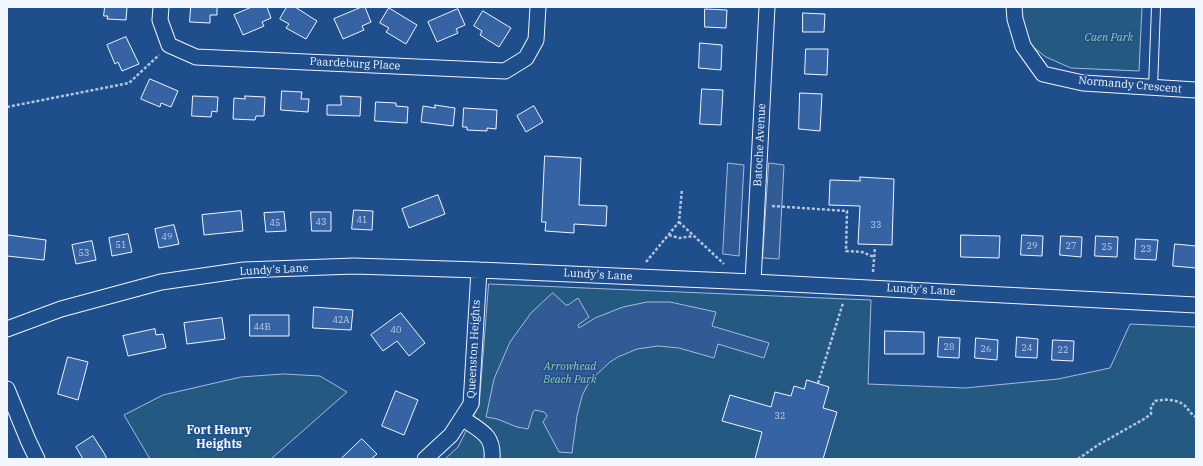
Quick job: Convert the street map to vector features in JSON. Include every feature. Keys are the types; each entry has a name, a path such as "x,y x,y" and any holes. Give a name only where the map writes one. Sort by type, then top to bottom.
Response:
{"street":[{"path":"161,7 160,20 170,45"},
{"name":"Paardeburg Place","path":"170,45 196,57 505,71 526,58 536,40 538,7"},
{"name":"Batoche Avenue","path":"753,282 767,7"},
{"name":"Normandy Crescent","path":"1014,7 1014,19 1023,46 1043,74 1083,83 1196,90"},
{"name":"Lundy's Lane","path":"7,329 61,309 161,282 244,270 354,266 753,282 1196,304"},
{"name":"Queenston Heights","path":"425,459 451,435 471,404 479,270"},
{"path":"7,389 37,459"},
{"path":"462,418 489,438 493,448 492,459"}],"lane":[{"path":"1153,88 1156,7"}],"path":[{"path":"7,107 129,83 170,45"},
{"path":"645,267 646,262 680,222 682,188"},
{"path":"757,205 847,211 846,251 862,252 874,257"},
{"path":"680,222 725,266"},
{"path":"668,235 679,238 694,236"},
{"path":"873,278 875,247"},
{"path":"818,383 843,302"},
{"path":"1078,459 1098,445 1151,414 1151,407 1155,401 1173,400 1184,405 1196,417"}],"green space":[{"name":"Caen Park","path":"1021,7 1142,7 1139,71 1071,68 1046,57 1029,44 1021,21"},
{"name":"Arrowhead Beach Park","path":"489,284 871,300 868,384 965,388 1058,379 1110,368 1130,324 1196,327 1196,459 445,459 458,447 479,405"},
{"path":"284,374 320,376 347,392 271,459 150,459 124,415 163,395 241,377"}],"shaded area":[{"path":"728,163 744,165 739,256 723,254"},
{"path":"769,163 784,165 779,259 763,258"},
{"path":"553,293 566,305 578,298 589,317 578,325 579,328 595,318 623,307 647,302 670,302 716,312 712,326 769,343 764,358 718,344 714,358 679,348 658,346 637,349 618,357 610,362 595,376 587,386 582,396 577,416 572,453 559,452 543,422 547,416 544,412 535,410 533,412 528,429 486,417 494,379 510,342 531,313"}],"building":[{"path":"105,7 127,7 126,20 107,19 108,16 104,16"},
{"path":"191,7 217,7 217,15 210,15 210,23 190,22"},
{"path":"252,7 267,7 271,18 262,22 264,26 243,35 234,15"},
{"path":"287,7 295,7 317,21 306,39 286,28 289,24 280,19"},
{"path":"365,7 371,22 362,26 364,30 343,39 334,19"},
{"path":"389,8 417,25 406,44 386,32 389,28 380,23"},
{"path":"458,9 465,25 456,29 458,33 437,42 428,22"},
{"path":"705,9 727,10 726,28 705,27"},
{"path":"483,11 511,28 499,47 480,35 482,31 474,26"},
{"path":"803,13 825,14 824,32 803,32"},
{"path":"126,37 139,64 122,71 118,62 115,64 107,45"},
{"path":"700,43 722,45 721,70 699,68"},
{"path":"806,49 828,49 827,75 805,74"},
{"path":"150,79 178,91 171,107 161,103 160,107 141,99"},
{"path":"702,89 723,90 721,125 700,124"},
{"path":"282,91 302,92 301,99 309,99 308,112 281,110"},
{"path":"800,93 822,94 820,131 799,129"},
{"path":"193,96 218,97 217,112 212,111 211,117 192,116"},
{"path":"245,96 265,97 264,116 256,116 255,120 233,119 234,98 245,99"},
{"path":"341,96 361,97 360,116 327,115 327,105 341,105"},
{"path":"376,102 396,103 396,106 408,107 407,123 375,121"},
{"path":"435,105 455,108 453,126 421,122 423,106 435,108"},
{"path":"534,106 543,122 526,132 517,116"},
{"path":"464,108 497,110 496,129 487,128 487,131 467,130 467,127 463,127"},
{"path":"545,156 581,158 579,205 607,206 606,226 574,224 574,233 545,231 546,222 542,222"},
{"path":"860,177 894,179 892,245 858,244 860,206 829,205 830,180 860,181"},
{"path":"438,195 445,214 409,228 402,209"},
{"path":"354,210 373,211 372,230 352,229"},
{"path":"241,211 243,231 204,235 202,215"},
{"path":"284,212 286,231 266,232 264,213"},
{"path":"311,212 331,212 331,231 312,231"},
{"path":"174,225 179,244 159,248 155,229"},
{"path":"128,234 132,252 112,256 109,238"},
{"path":"8,235 46,240 44,260 7,256"},
{"path":"961,235 1000,236 999,258 961,257"},
{"path":"1022,235 1043,236 1042,256 1021,255"},
{"path":"1061,236 1082,237 1081,257 1060,255"},
{"path":"1096,236 1118,237 1117,257 1095,256"},
{"path":"1136,239 1158,240 1156,260 1135,259"},
{"path":"92,241 96,260 76,264 72,245"},
{"path":"1175,244 1196,246 1196,268 1173,266"},
{"path":"314,307 353,310 351,330 313,328"},
{"path":"401,313 425,343 409,356 397,341 383,351 371,335"},
{"path":"250,315 289,315 289,336 250,336"},
{"path":"222,318 225,339 187,344 184,323"},
{"path":"155,329 156,335 163,334 166,348 128,356 123,336"},
{"path":"885,331 924,332 924,354 885,354"},
{"path":"939,337 960,338 959,358 938,357"},
{"path":"1017,337 1038,339 1037,358 1016,357"},
{"path":"976,338 998,340 997,360 975,358"},
{"path":"1053,340 1074,341 1073,361 1052,360"},
{"path":"68,357 88,362 78,400 58,394"},
{"path":"807,380 829,387 823,408 837,412 823,459 755,459 762,432 722,421 730,395 771,407 775,392 791,396 794,386 804,389"},
{"path":"396,391 418,400 404,435 382,426"},
{"path":"93,436 107,459 83,459 76,447"},
{"path":"362,439 377,454 371,459 341,459"}],"district":[{"name":"Fort Henry Heights","path":"219,438"}]}
